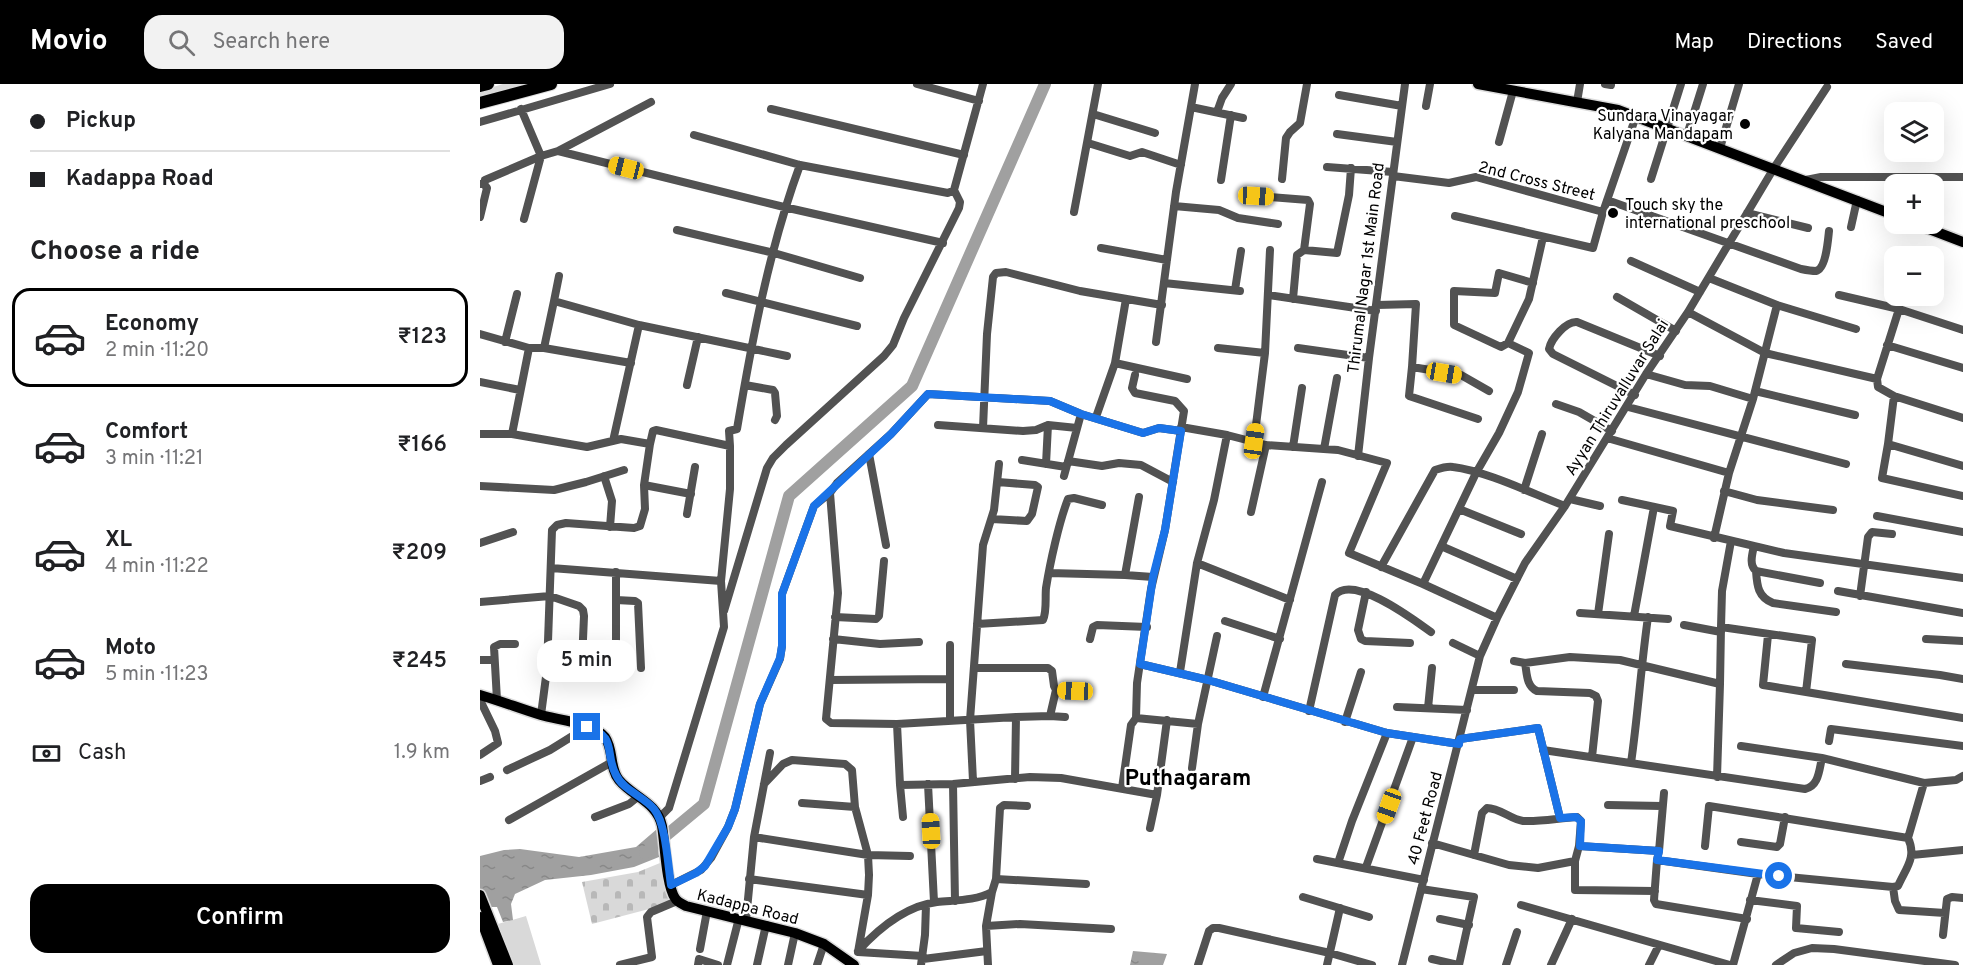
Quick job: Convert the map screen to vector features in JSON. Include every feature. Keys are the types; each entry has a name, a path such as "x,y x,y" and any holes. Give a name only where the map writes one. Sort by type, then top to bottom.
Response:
{"highway":[{"path":"480,86 488,84"},
{"path":"480,103 551,84"}],"main road":[{"path":"1484,85 1618,110 1884,211"},
{"path":"1942,234 1963,242"},
{"path":"480,695 587,727 603,735 608,742 612,762 620,782 655,810 661,821"},
{"name":"Kadappa Road","path":"661,821 671,885 677,901 686,906 795,933 824,944 854,965"},
{"path":"480,895 498,965"},
{"path":"485,921 508,965"}],"street":[{"path":"480,122 610,84"},
{"path":"916,84 979,101"},
{"path":"661,821 669,808 683,756 721,638 724,611 762,482 773,458 888,351 960,205 954,190 983,84"},
{"path":"1074,212 1098,84"},
{"path":"1156,342 1174,206 1196,84"},
{"path":"1217,112 1231,84"},
{"path":"1282,179 1286,138 1300,123 1307,84"},
{"name":"Thirumal Nagar 1st Main Road","path":"1358,456 1368,358 1406,84"},
{"path":"1426,106 1430,84"},
{"path":"1577,102 1580,84"},
{"path":"1651,178 1681,84"},
{"path":"1687,135 1703,84"},
{"path":"1720,148 1739,84"},
{"name":"Ayyan Thiruvalluvar Salai","path":"1486,644 1525,563 1628,407 1646,374 1688,312 1774,168 1827,87"},
{"path":"1499,142 1513,91"},
{"path":"1339,95 1402,106"},
{"path":"480,217 487,188 482,182 540,156 558,152 651,102"},
{"path":"1191,107 1243,118"},
{"path":"521,109 540,156 524,219"},
{"path":"771,109 964,155"},
{"path":"1093,114 1155,133"},
{"path":"1221,180 1231,115"},
{"path":"1455,216 1593,248 1636,116"},
{"path":"1337,134 1397,142"},
{"path":"694,135 800,165 944,193 954,190"},
{"path":"1088,143 1130,156 1142,152 1181,165"},
{"path":"558,152 943,243"},
{"path":"724,611 721,581 730,489 729,431 737,429 761,302 784,207 800,165"},
{"name":"2nd Cross Street","path":"1327,167 1351,168 1449,183 1476,177 1603,212"},
{"path":"1293,298 1297,255 1304,250 1337,253 1344,227 1351,168"},
{"path":"1806,180 1821,177 1963,177"},
{"path":"1256,196 1308,200 1310,204 1304,250"},
{"path":"1607,200 1792,266 1816,271 1821,269 1824,262 1829,231"},
{"path":"1851,226 1857,200"},
{"path":"1174,206 1219,210 1238,218 1278,224"},
{"path":"1747,213 1808,228"},
{"path":"677,230 774,253 860,278"},
{"path":"1533,283 1499,273 1495,294 1454,291 1454,325 1502,346 1508,343 1529,298 1533,283 1543,237"},
{"path":"1101,248 1167,260"},
{"path":"1254,441 1265,353 1270,250"},
{"path":"1164,283 1238,291 1241,251"},
{"path":"1631,261 1700,292"},
{"path":"983,428 988,322 993,277 996,273 1006,272 1080,291 1162,305"},
{"path":"544,348 559,276"},
{"path":"1708,278 1777,305 1856,329"},
{"path":"726,292 857,326"},
{"path":"505,342 517,294"},
{"path":"1268,295 1376,308 1416,304 1409,396 1478,419"},
{"path":"1839,295 1899,309 1963,330"},
{"path":"1617,297 1676,331"},
{"path":"1096,417 1115,363 1126,298"},
{"path":"554,301 639,325 787,356"},
{"path":"1714,538 1724,491 1742,438 1777,305"},
{"path":"1899,309 1877,379 1878,387 1894,396 1963,418"},
{"path":"1688,312 1765,353 1877,379"},
{"path":"1635,395 1552,354 1549,349 1550,344 1568,324 1577,322 1660,356"},
{"path":"614,441 639,325"},
{"path":"480,334 529,348 544,348 631,363"},
{"path":"687,386 698,337"},
{"path":"1423,584 1518,392 1529,353 1508,343"},
{"path":"1887,345 1963,368"},
{"path":"512,435 529,348"},
{"path":"1218,348 1265,353"},
{"path":"1298,348 1368,358"},
{"path":"1115,363 1187,379"},
{"path":"1412,367 1461,375 1489,391"},
{"path":"1646,374 1685,385 1710,386 1855,415"},
{"path":"1122,788 1131,724 1136,718 1140,664 1153,577 1165,530 1184,411 1175,401 1136,393 1132,388 1135,375"},
{"path":"1324,449 1337,378"},
{"path":"480,382 520,390"},
{"path":"745,385 773,390 777,417 775,420"},
{"path":"1293,447 1302,388"},
{"path":"671,885 705,866 728,827 735,809 760,704 780,658 782,594 814,506 830,493 837,483 928,394 1050,401 1081,414 1143,433 1159,428 1181,429 1227,435 1266,444 1338,450 1387,463 1348,553 1497,618"},
{"path":"1894,396 1882,478 1963,496"},
{"path":"1556,404 1579,412 1609,434 1729,473"},
{"path":"1628,407 1846,464"},
{"path":"1066,468 1081,414"},
{"path":"938,425 1023,432 1048,425 1077,428"},
{"path":"1046,464 1048,425"},
{"path":"541,715 547,669 552,530 557,525 566,523 634,528 640,526 645,509 644,485 650,444 656,430 729,446"},
{"path":"480,434 512,435 587,447 621,439 650,444"},
{"path":"1180,672 1197,563 1214,500 1227,435"},
{"path":"1524,490 1542,435"},
{"path":"1251,512 1266,444"},
{"path":"1888,444 1963,466"},
{"path":"869,454 886,545"},
{"path":"1022,460 1066,468 1119,463 1141,465 1173,482"},
{"path":"973,782 970,720 983,545 992,519 999,464"},
{"path":"687,514 695,467"},
{"path":"1381,567 1435,470 1441,467 1452,467 1476,473 1567,502 1600,506"},
{"path":"480,486 554,490 624,470"},
{"path":"604,476 612,501 610,527"},
{"path":"992,519 1027,521 1032,514 1038,487 998,482"},
{"path":"1263,697 1322,482"},
{"path":"644,485 691,494"},
{"path":"1724,491 1757,500 1833,510"},
{"path":"830,493 838,593 826,716 828,722 897,724 1016,717 1065,717"},
{"path":"1125,575 1139,497"},
{"path":"977,624 1043,620 1049,573 1068,500 1074,498 1102,505"},
{"path":"1622,500 1673,511 1670,526 1714,538 1784,553 1963,578"},
{"path":"1634,616 1654,507"},
{"path":"1459,509 1521,534"},
{"path":"1877,516 1963,532"},
{"path":"480,543 513,532"},
{"path":"1860,596 1868,537 1872,532 1892,534"},
{"path":"1598,614 1609,534"},
{"path":"1717,777 1722,591 1731,541"},
{"path":"1441,546 1517,579"},
{"path":"1754,546 1751,563 1756,571 1760,594 1765,600 1836,612"},
{"path":"836,617 876,619 879,616 884,561"},
{"path":"1197,563 1290,600"},
{"path":"551,567 721,581"},
{"path":"1756,571 1820,583"},
{"path":"616,572 616,664"},
{"path":"1049,573 1153,577"},
{"path":"1308,711 1328,622 1338,591 1366,592 1390,604 1431,632"},
{"path":"1838,591 1963,613"},
{"path":"1366,592 1358,630 1361,639 1410,644"},
{"path":"480,602 550,596 579,606 583,610 582,663"},
{"path":"616,600 638,603 641,668"},
{"path":"1580,613 1668,619"},
{"path":"1631,763 1648,617"},
{"path":"1225,621 1280,639"},
{"path":"1090,639 1092,627 1098,625 1147,627"},
{"path":"1684,625 1812,640 1806,692"},
{"path":"1768,635 1763,685 1963,718"},
{"path":"1192,768 1198,724 1217,636"},
{"path":"832,639 880,644 920,642"},
{"path":"1926,639 1963,641"},
{"path":"1453,643 1480,656"},
{"path":"497,700 493,649 496,645 515,644"},
{"name":"40 Feet Road","path":"1402,965 1480,656 1486,644"},
{"path":"950,645 950,720"},
{"path":"1514,661 1525,663 1570,657 1620,660 1720,684"},
{"path":"480,660 493,660"},
{"path":"1525,663 1531,689 1590,693 1596,696 1598,701 1592,757"},
{"path":"1140,664 1180,672 1387,733 1460,742 1538,728 1560,818"},
{"path":"1846,664 1963,679"},
{"path":"974,668 1048,668 1052,670 1056,690 1050,716"},
{"path":"1428,708 1432,668"},
{"path":"1345,722 1361,672"},
{"path":"830,680 949,679"},
{"path":"1056,690 1075,691"},
{"path":"1472,690 1514,690"},
{"path":"480,700 495,731 498,743 480,755"},
{"path":"1397,706 1467,710"},
{"path":"1015,779 1016,717"},
{"path":"1136,718 1198,724"},
{"path":"1150,828 1167,720"},
{"path":"897,724 903,817"},
{"path":"507,770 550,750 587,727"},
{"path":"1829,741 1831,729 1963,746"},
{"path":"1338,863 1387,733"},
{"path":"1366,867 1413,737"},
{"path":"1741,746 1822,758 1924,783 1956,780 1963,776"},
{"path":"1543,750 1805,789 1814,783 1822,758"},
{"path":"726,965 743,919 754,837 770,753"},
{"path":"764,784 783,764 792,760 845,764 852,770 855,807 868,855 868,895 854,965"},
{"path":"509,820 612,762"},
{"path":"480,781 490,777"},
{"path":"900,785 1061,778 1157,795"},
{"path":"1580,846 1658,856 1758,874 1893,887 1898,886 1912,855 1912,847 1908,838 1924,783"},
{"path":"922,960 930,904 928,784"},
{"path":"953,784 955,901"},
{"path":"1664,793 1654,900 1660,906 1747,919"},
{"path":"595,817 629,804 639,796"},
{"path":"802,802 855,807"},
{"path":"1608,804 1662,806"},
{"path":"988,965 986,926 996,879 1000,808 1027,806"},
{"path":"1705,846 1709,806 1908,838"},
{"path":"1474,855 1482,813 1487,808 1494,808 1525,821 1576,817 1581,821 1580,846 1575,861 1575,890 1655,891"},
{"path":"1741,842 1777,847 1785,817"},
{"path":"754,837 868,855 910,856"},
{"path":"1432,843 1509,865 1538,868 1575,861"},
{"path":"1912,855 1963,850"},
{"path":"1317,859 1366,867 1472,896 1474,902 1458,965 1432,959"},
{"path":"1521,906 1732,965 1758,874"},
{"path":"749,879 868,895"},
{"path":"996,879 1086,884"},
{"path":"1893,887 1896,906 1899,910 1945,913"},
{"path":"858,952 874,934 902,914 930,904 984,896 992,892"},
{"path":"1303,897 1369,918"},
{"path":"1943,935 1948,897 1963,898"},
{"path":"1750,900 1797,906 1796,928 1839,932"},
{"path":"626,965 652,957 647,917 651,912 677,901"},
{"path":"1327,965 1340,909"},
{"path":"700,949 708,911"},
{"path":"1440,918 1469,925"},
{"path":"1551,965 1572,919"},
{"path":"986,926 1020,924 1111,929"},
{"path":"757,965 766,925"},
{"path":"1198,965 1209,931 1213,928 1330,953 1372,965"},
{"path":"1506,965 1517,932"},
{"path":"788,965 795,933"},
{"path":"817,965 824,944"},
{"path":"1649,965 1659,945"},
{"path":"1776,965 1794,953 1812,948 1955,965"},
{"path":"858,952 922,960 987,951"},
{"path":"698,965 699,959 718,965"}],"green space":[{"path":"503,84 537,84 480,100 480,91"},
{"path":"660,863 669,901 649,909 592,924 582,882 638,872"},
{"path":"526,916 541,965 514,965 498,924"}],"water":[{"path":"657,829 659,857 634,867 545,880 515,894 511,904 513,920 503,922 497,907 480,907 480,856 520,849 579,857 636,847"},
{"path":"1133,951 1167,954 1163,965 1130,965"}],"waterway":[{"path":"645,853 704,804 789,496 912,386 1045,84"}],"place":[{"name":"Sundara Vinayagar Kalyana Mandapam","path":"1745,124"},
{"name":"Touch sky the international preschool","path":"1613,213"}],"district":[{"name":"Puthagaram","path":"1188,777"}],"route":[{"path":"587,727 603,735 608,742 612,766 620,782 655,810 662,825 671,885 701,870 720,843 735,809 760,704 780,658 782,594 814,506 891,434 928,394 1050,401 1081,414 1143,433 1159,428 1181,431 1165,530 1153,577 1140,664 1180,672 1387,733 1459,744 1460,739 1538,728 1560,818 1576,817 1581,821 1580,846 1659,851 1657,860 1779,876"}]}
